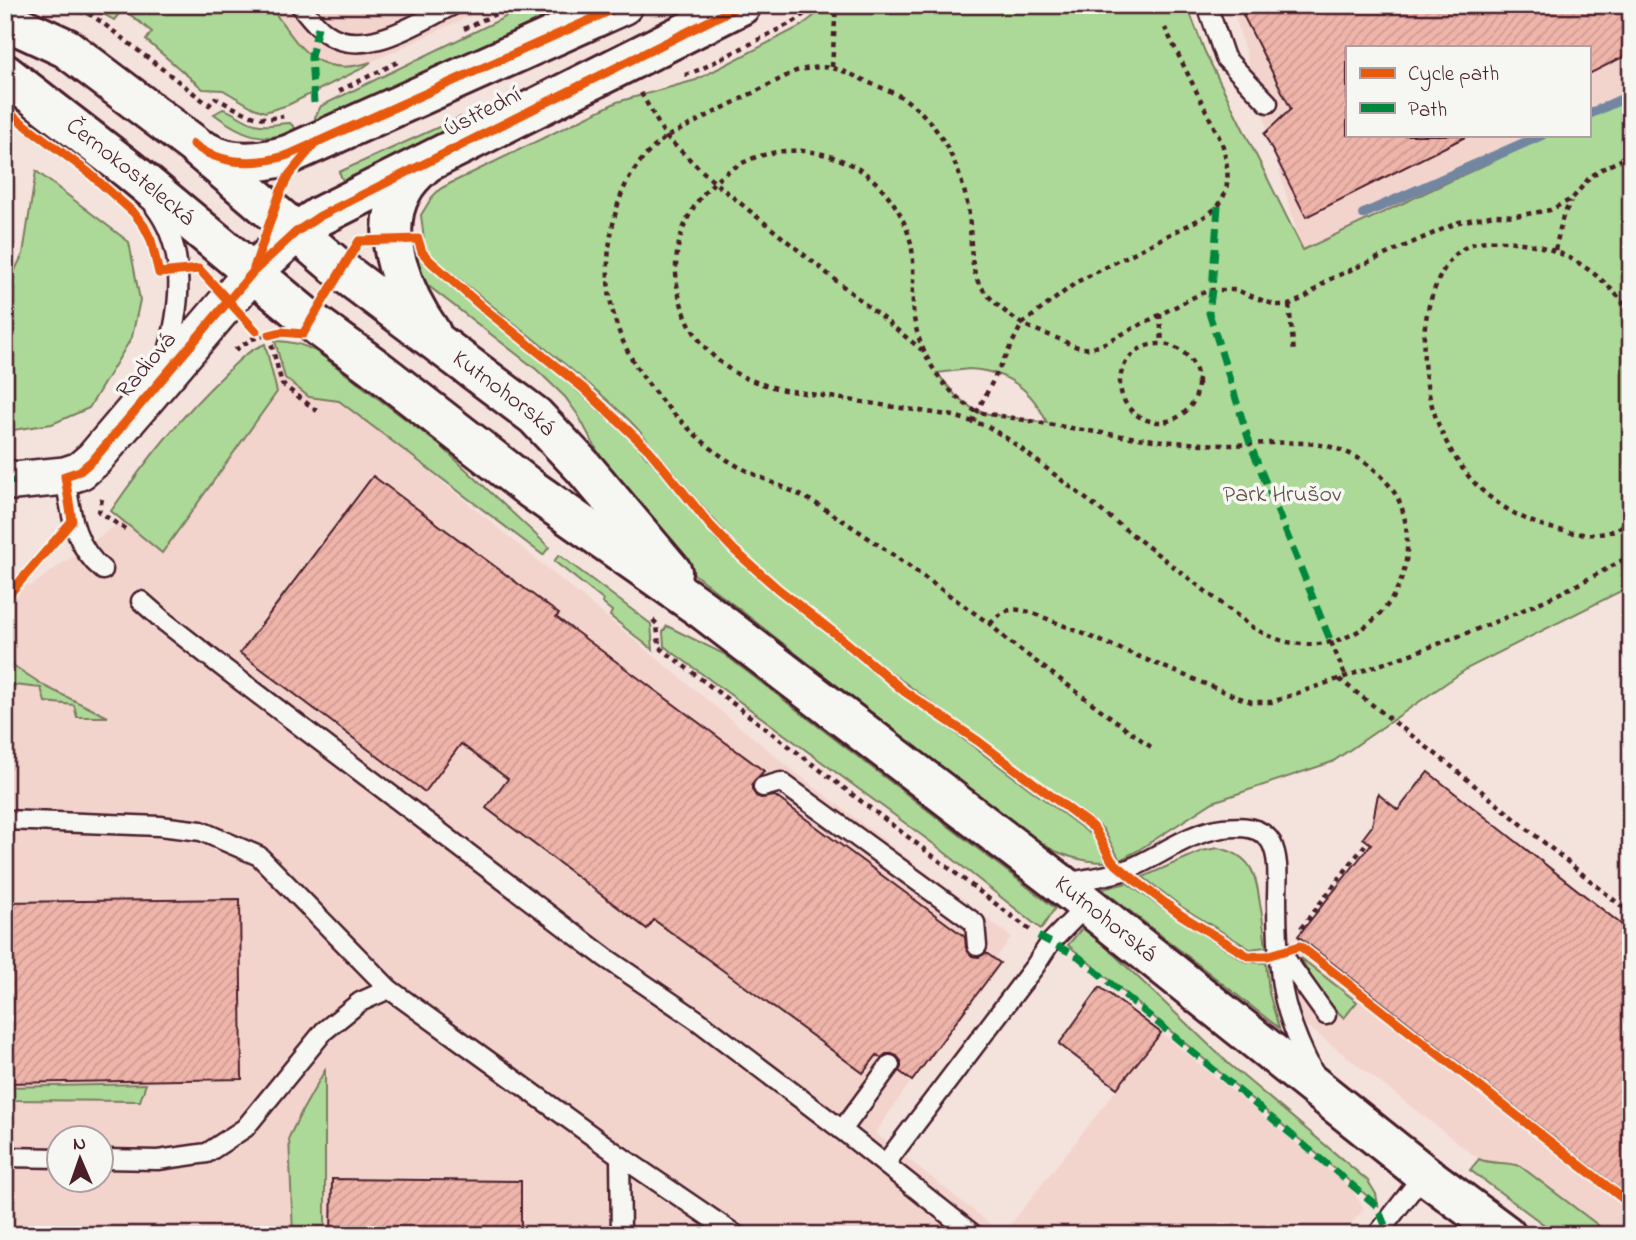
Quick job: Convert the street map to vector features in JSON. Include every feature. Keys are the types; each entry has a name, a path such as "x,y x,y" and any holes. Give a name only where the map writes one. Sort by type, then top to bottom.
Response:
{"main road":[{"name":"Ústřední","path":"623,5 315,144 289,175 284,222 320,215 741,5"},
{"path":"5,20 66,48 193,144 284,222 253,272"},
{"name":"Černokostelecká","path":"5,74 129,170 253,272"},
{"path":"193,144 212,155 241,162 254,162 288,155 315,144"},
{"path":"425,163 401,191 395,208 393,240 409,295 438,343"},
{"name":"Kutnohorská","path":"284,222 342,271 535,416 627,518 702,609"},
{"name":"Kutnohorská","path":"253,272 311,321 531,489 702,609 1074,894 1326,1097 1506,1235"}],"street":[{"name":"Radiová","path":"5,478 14,481 65,476 80,471 94,459 253,272"}],"lane":[{"path":"300,5 326,34 355,43 376,40 395,33 453,5"},
{"path":"1207,5 1225,58 1268,103"},
{"path":"129,170 161,214 169,229 177,260 177,316 159,382"},
{"path":"65,476 72,521 78,539 86,553 103,570"},
{"path":"141,601 225,669 606,958 697,1020 842,1130 974,1235"},
{"path":"764,787 781,782 975,923 977,946"},
{"path":"5,820 160,826 201,831 260,856 388,989 620,1156 736,1235"},
{"path":"885,1164 1035,966 1050,943 1074,894 1193,837 1222,828 1248,827 1263,833 1272,844 1277,862 1281,981 1288,1013 1302,1050 1326,1097"},
{"path":"1280,951 1326,1015"},
{"path":"116,1159 159,1160 207,1153 245,1128 324,1031 360,1002 388,989"},
{"path":"842,1130 890,1065"},
{"path":"620,1156 621,1235"},
{"path":"5,1157 46,1158"},
{"path":"1377,1235 1424,1174"}],"path":[{"path":"61,5 91,15 100,21 209,105 215,98 253,116 278,118 288,114"},
{"path":"464,30 514,5"},
{"path":"701,69 795,21 816,5"},
{"path":"832,67 836,5"},
{"path":"972,422 1022,324 1077,282 1204,217 1217,206 1226,191 1228,169 1222,143 1165,28"},
{"path":"327,96 402,60"},
{"path":"1152,747 1007,640 990,624 844,521 814,502 734,464 710,447 655,394 622,340 610,298 609,253 616,210 632,173 646,154 666,137 796,71 832,67 881,87 908,101 934,126 953,159 968,207 974,264 980,287 1022,324 1082,349 1099,346 1202,293 1236,290 1276,305 1289,305 1306,297 1328,280 1458,222 1495,215 1515,216 1550,210 1572,199"},
{"path":"639,89 666,137 714,182 924,352"},
{"path":"804,150 849,163 869,176 898,209 906,229 912,250 914,315 924,352 941,380 966,406 977,412 1179,442 1226,445 1310,443 1347,452 1362,459 1388,483 1397,496 1406,528 1406,566 1387,607 1376,620 1331,642 1302,644 1283,641 1252,627 1011,441 987,426 954,416 784,390 760,384 722,364 704,347 684,313 678,294 676,272 681,233 688,216 714,182 732,167 755,157 804,150"},
{"path":"1555,250 1563,216 1572,199 1590,177 1631,155"},
{"path":"1631,313 1605,283 1555,250 1498,240 1480,242 1456,254 1439,277 1428,308 1424,367 1430,400 1440,428 1465,471 1485,493 1518,515 1552,528 1588,534 1606,533 1618,530 1631,518"},
{"path":"430,262 583,388 640,441 710,525 778,589 905,692 978,741 1094,828 1112,862"},
{"path":"1289,305 1293,353"},
{"path":"1160,314 1162,344"},
{"path":"256,331 261,337"},
{"path":"269,335 282,384 317,411"},
{"path":"1162,344 1187,354 1195,365 1199,378 1194,404 1185,414 1173,421 1160,423 1135,415 1126,406 1119,382 1122,369 1138,350 1162,344"},
{"path":"5,599 72,521"},
{"path":"990,624 1000,613 1016,609 1024,611 1252,702 1272,702 1511,617 1631,555"},
{"path":"657,624 659,647 1024,925"},
{"path":"1331,642 1346,677"},
{"path":"1339,679 1446,762 1631,914"},
{"path":"1297,934 1365,845"},
{"path":"1136,881 1181,915 1248,956 1257,956"},
{"path":"1311,954 1631,1205"},
{"path":"1406,1235 1416,1228 1430,1235"}],"shaded area":[{"path":"269,5 493,5 371,62 354,68 339,68 320,62 307,54"},
{"path":"1232,5 1631,5 1631,175 1601,111 1590,116 1590,46 1346,46 1346,136 1547,136 1302,250"},
{"path":"300,365 791,769 1011,937 875,1133 1003,1234 1161,1033 1352,1189 1364,1209 1345,1230 1351,1235 5,1235 5,577 31,586 176,482 256,375"},
{"path":"1382,797 1398,810 1631,932 1631,1235 1577,1235 1302,1022 1292,978 1298,936 1371,844 1363,838 1372,826 1376,805"}],"green space":[{"path":"76,5 269,5 299,45 322,62 335,66 351,66 371,62 288,105 265,112 223,90 203,89 146,40 152,32 123,9 114,20"},
{"path":"530,5 570,5 316,122 315,117 321,106"},
{"name":"Park Hrušov","path":"828,5 1187,5 1205,52 1303,250 1547,136 1590,136 1590,116 1631,97 1631,586 1468,668 1332,762 1213,802 1120,860 1097,823 886,669 764,571 728,536 647,439 620,411 431,256 425,248 421,215 440,189 617,102 696,80 801,26","holes":["969,369 995,373 1025,391 1034,400 1047,423 977,412 956,396 937,373"]},
{"path":"223,109 255,124 290,123 297,130 274,137 253,135 214,114"},
{"path":"461,117 464,121 462,123 344,183 339,172"},
{"path":"36,171 129,242 140,300 132,337 89,408 52,424 7,431 5,290 23,254"},
{"path":"416,248 430,267 571,385 635,444 718,542 751,572 875,673 1093,836 1106,862 1071,857 1039,843 676,560 613,480 578,415 565,397 537,370 426,284 418,273 410,249"},
{"path":"275,341 297,344 317,352 442,447 549,547 543,555 339,401 309,397 285,378"},
{"path":"265,344 277,392 162,553 111,511 177,424 242,358"},
{"path":"559,555 651,624 653,650 610,616 612,611 602,603 603,600 554,561"},
{"path":"667,626 724,654 1055,908 1041,929 939,848 664,646 663,632"},
{"path":"5,662 46,687 108,717 77,717 74,705 45,702 41,688 5,684"},
{"path":"1218,848 1238,855 1254,875 1266,947 1250,949 1182,907 1143,877 1202,851"},
{"path":"1127,883 1246,962 1266,963 1269,993 1279,1028 1102,889"},
{"path":"1084,926 1230,1065 1368,1181 1376,1194 1378,1205 1068,945"},
{"path":"1301,958 1357,1002 1344,1018 1321,995"},
{"path":"325,1070 325,1235 293,1235 289,1137"},
{"path":"146,1084 140,1101 5,1100 5,1087"},
{"path":"1479,1159 1520,1166 1611,1235 1558,1235 1470,1170"}],"building":[{"path":"1262,5 1631,5 1631,53 1590,74 1590,46 1346,46 1346,136 1467,136 1306,217 1264,134 1291,109 1243,15"},
{"path":"373,476 559,614 556,617 764,771 752,784 756,796 775,796 965,937 966,948 972,956 979,957 986,953 1000,963 912,1081 899,1071 901,1061 892,1054 881,1058 877,1055 863,1073 654,920 647,929 486,808 508,779 461,744 425,792 240,653"},
{"path":"1428,772 1631,932 1631,1198 1298,936 1371,844 1363,838 1372,826 1378,794 1398,810"},
{"path":"240,899 242,1079 5,1083 5,902"},
{"path":"1100,987 1161,1033 1117,1088 1059,1044"},
{"path":"332,1179 521,1181 521,1235 331,1235"}],"waterway":[{"path":"1590,114 1631,95"},
{"path":"1363,214 1540,136"}],"marked path":[{"path":"88,5 91,15"},
{"path":"314,103 311,57 318,27"},
{"path":"1218,206 1209,313 1250,444 1331,642"},
{"path":"5,483 14,481"},
{"path":"1038,936 1079,957 1377,1206 1385,1225"}],"cycle path":[{"path":"193,144 209,154 240,162 269,160 288,155 623,5"},
{"path":"5,599 72,521 65,476 80,471 94,459 253,272 296,232 320,216 741,5"},
{"path":"5,110 88,172 134,213 151,240 159,273 199,269 256,331"},
{"path":"254,268 280,193 289,175 312,147"},
{"path":"269,335 281,332 303,334 359,241 418,239 422,252 431,262 583,388 649,450 734,550 905,692 978,741 1094,828 1112,861 1136,881 1181,915 1248,956 1267,956 1300,946 1631,1205"}]}
